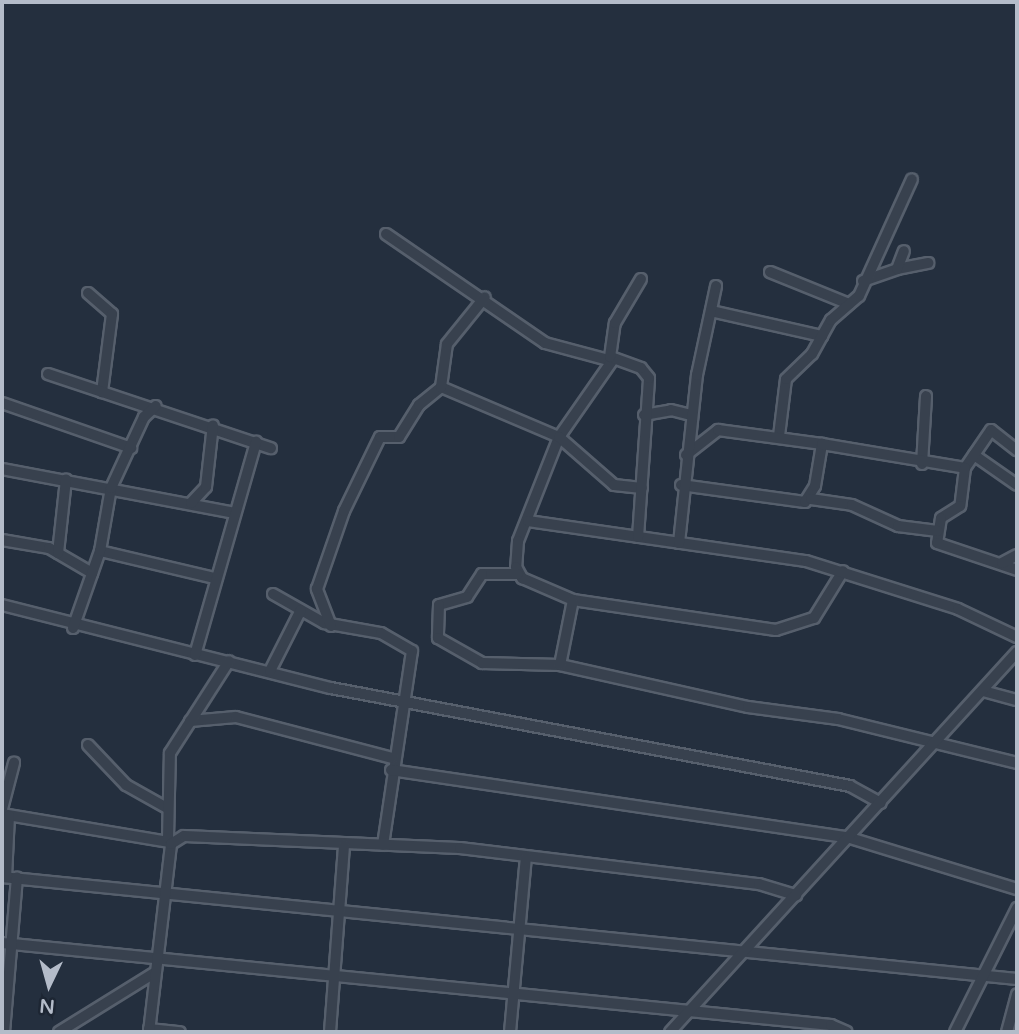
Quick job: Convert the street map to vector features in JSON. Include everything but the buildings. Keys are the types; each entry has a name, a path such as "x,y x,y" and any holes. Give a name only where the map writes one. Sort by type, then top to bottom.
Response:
{"street":[{"path":"779,436 786,379 849,304 863,281 912,179"},
{"path":"386,234 485,297 545,343 646,373 638,537"},
{"path":"897,269 904,251"},
{"path":"863,281 897,269 928,264"},
{"path":"771,272 849,304"},
{"path":"518,574 518,541 559,437 612,361 615,323 641,279"},
{"path":"679,543 681,485 691,415 716,286"},
{"path":"88,293 111,314 102,393"},
{"path":"331,626 317,589 335,530 380,437 399,437 419,405 441,387 447,344 485,297"},
{"path":"712,311 822,336"},
{"path":"48,374 102,393 156,406 271,448"},
{"path":"441,387 559,437 614,485 642,488"},
{"path":"922,464 926,396"},
{"path":"2,403 131,448"},
{"path":"73,628 100,551 110,488 156,406"},
{"path":"645,415 671,410 691,415"},
{"path":"191,503 206,487 213,425"},
{"path":"1017,450 994,429 965,468 960,506 944,513 938,531 942,548 1002,563 1017,570"},
{"path":"686,455 711,431 779,436 922,464 965,468"},
{"path":"195,655 214,578 256,442"},
{"path":"811,499 822,444"},
{"path":"974,456 1017,485"},
{"path":"2,470 66,479 235,513"},
{"path":"58,553 66,479"},
{"path":"681,485 798,502 811,499 852,505 898,526 938,531"},
{"path":"528,521 843,571 958,609 1017,637"},
{"path":"2,540 58,553 92,573"},
{"path":"100,551 214,578"},
{"path":"1002,563 1017,555"},
{"path":"843,571 820,611 795,629 731,626 573,600 518,574 482,574 467,597 439,605 437,636 482,663 560,665 1017,763"},
{"path":"273,594 331,626 381,633 408,646 413,657 406,702 391,764 383,845"},
{"path":"560,665 573,600"},
{"path":"2,605 73,628 601,744 850,786 881,803"},
{"path":"270,671 301,610"},
{"path":"670,1032 938,744 1017,652"},
{"path":"180,1032 149,1031 169,841 167,808 170,754 229,661"},
{"path":"983,691 1017,700"},
{"path":"190,721 236,717 391,764 850,838 1017,889"},
{"path":"88,745 126,785 167,808"},
{"path":"4,1032 8,878 4,813 14,762"},
{"path":"4,813 169,841 196,836 383,845 526,857 759,884 796,895"},
{"path":"330,1032 337,978 344,845"},
{"path":"510,1032 526,857"},
{"path":"8,878 519,925 748,948 839,963 981,973 1017,979"},
{"path":"956,1032 981,973 1017,908"},
{"path":"5,943 155,961 831,1025 847,1032"},
{"path":"59,1032 154,973"},
{"path":"1007,1032 1017,994"}]}
